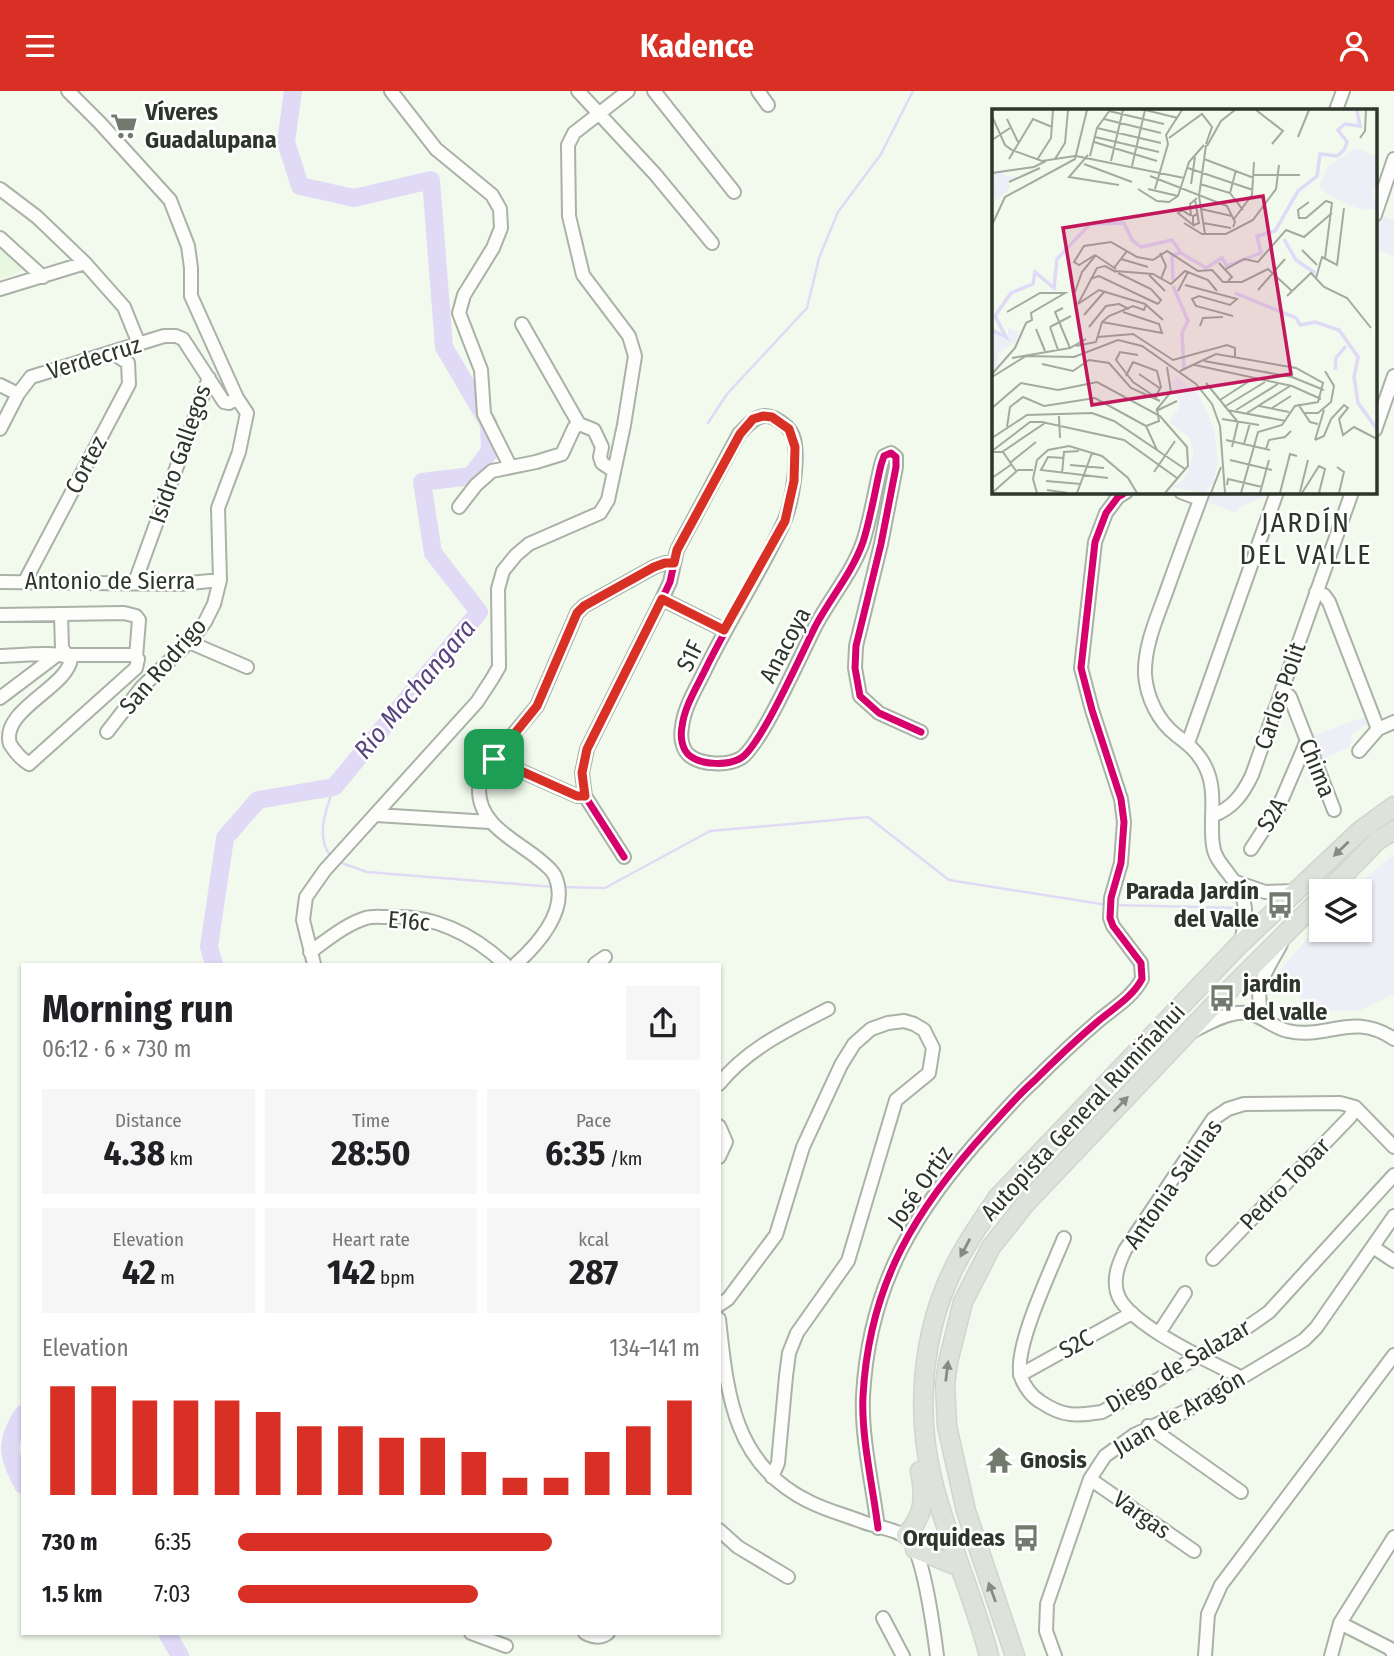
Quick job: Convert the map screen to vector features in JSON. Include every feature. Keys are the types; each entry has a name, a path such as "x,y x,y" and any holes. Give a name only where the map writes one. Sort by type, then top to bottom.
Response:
{"highway":[{"name":"Autopista General Rumiñahui","path":"989,1656 932,1478 923,1417 925,1378 934,1322 950,1276 971,1236 998,1197 1240,944 1361,830 1394,806"},
{"path":"1340,879 1377,841 1394,830"},
{"name":"Autopista General Rumiñahui","path":"1014,1656 966,1511 947,1426 945,1385 953,1335 963,1302 1005,1228 1026,1203 1212,1007 1309,910"},
{"path":"925,1378 914,1418 924,1502 910,1542 960,1567"}],"street":[{"name":"San Rodrigo","path":"68,91 170,200 188,246 191,296 237,398 245,408 247,418 239,452 218,508 220,580 214,604 205,622 189,642 142,687 107,732"},
{"path":"391,91 436,149 492,195 500,209 501,228 493,248 464,295 459,313 481,370 484,414 510,466"},
{"path":"578,91 655,174 712,243"},
{"path":"312,958 303,920 306,897 335,859 477,702 499,667 498,589 503,571 529,544 600,513 608,500 635,356 629,335 583,275 569,216 568,145 574,132 628,91"},
{"path":"654,91 734,192"},
{"path":"758,91 768,105"},
{"path":"1336,109 1343,91"},
{"path":"1376,212 1394,159"},
{"path":"0,189 37,217 85,263 124,307 139,344"},
{"path":"0,238 43,277"},
{"path":"0,289 85,263"},
{"path":"522,324 579,424 594,431 602,447 602,463 614,471"},
{"name":"Verdecruz","path":"0,429 18,394 31,377 164,336 176,336"},
{"name":"Isidro Gallegos","path":"135,582 209,378 183,339 176,336"},
{"name":"Cortez","path":"26,581 129,384 128,363 113,353"},
{"path":"1376,428 1389,407 1394,376"},
{"path":"209,378 224,402 229,403 237,398"},
{"path":"0,385 18,394"},
{"name":"S1F","path":"674,563 677,550 740,434 753,419 763,416 772,417 789,429 795,447 794,481 785,521 724,630 690,700 682,725"},
{"path":"459,507 464,498 492,471 562,454 574,428 579,424"},
{"name":"Anacoya","path":"682,725 685,750 692,758 702,761 722,764 741,758 757,741 818,622 853,563 862,542 884,456 891,453 896,457 881,544 856,646 855,668 860,697 879,713 920,732"},
{"name":"José Ortiz","path":"878,1528 863,1398 867,1354 880,1299 898,1253 931,1196 971,1148 1031,1083 1127,999 1142,979 1143,971 1138,957 1113,926 1110,918 1111,898 1121,863 1124,822 1121,799 1081,668 1095,542 1106,513 1124,493"},
{"path":"1188,743 1277,493"},
{"name":"Carlos Polit","path":"1212,816 1227,810 1248,784 1352,493"},
{"path":"1201,495 1148,642 1145,660 1147,690 1158,715 1174,734 1188,743 1201,758 1210,778 1213,846 1216,855 1236,882 1243,896 1246,912 1240,944"},
{"path":"529,959 549,925 559,899 555,876 544,863 490,822 481,806 479,777 537,706 577,613 584,606 654,567 674,563 670,582 587,749 582,773 585,796 624,857"},
{"name":"Antonio de Sierra","path":"0,582 180,584 220,580"},
{"path":"1316,592 1324,595 1329,602 1378,729"},
{"path":"662,599 724,630"},
{"path":"0,615 124,613 136,616 139,620 136,668 29,764 13,748 3,722 14,716 65,671 71,659 62,655"},
{"path":"61,614 62,655"},
{"path":"189,642 247,667"},
{"path":"0,698 62,655"},
{"path":"2,658 62,655 136,657"},
{"name":"Chima","path":"1282,689 1290,697 1334,810"},
{"path":"1359,751 1378,729 1394,722"},
{"name":"S2A","path":"1251,849 1279,806 1306,743"},
{"path":"494,759 577,796 585,796"},
{"path":"376,815 490,822"},
{"path":"1236,882 1265,893 1296,891"},
{"name":"E16c","path":"312,958 339,932 366,918 416,917 439,922 466,934 504,963"},
{"path":"1263,1017 1258,1003 1259,987 1286,934"},
{"path":"721,1082 758,1047 828,1009"},
{"path":"1192,1031 1236,1013 1248,1013 1263,1017 1275,1027 1292,1032 1350,1025 1378,1030 1394,1039"},
{"path":"721,1304 728,1299 776,1235 803,1147 841,1065 854,1044 871,1029 888,1023 904,1021 924,1030 933,1048 929,1073 896,1100 850,1255 797,1333 789,1353 778,1463 772,1477"},
{"name":"Antonia Salinas","path":"1240,1377 1158,1333 1123,1306 1117,1292 1116,1275 1119,1263 1213,1119 1228,1109 1261,1102 1330,1103 1355,1107"},
{"path":"1355,1107 1394,1147"},
{"name":"Pedro Tobar","path":"1213,1259 1350,1117 1355,1107"},
{"path":"721,1131 726,1143 721,1153"},
{"name":"Diego de Salazar","path":"1020,1375 1033,1397 1055,1412 1078,1416 1102,1412 1239,1333 1269,1312 1394,1175"},
{"name":"Juan de Aragón","path":"1055,1656 1046,1631 1048,1604 1090,1479 1110,1452 1148,1426 1186,1411 1310,1335 1394,1216"},
{"path":"1020,1375 1021,1353 1026,1335 1064,1238"},
{"path":"1373,1247 1394,1261"},
{"path":"1158,1333 1185,1293"},
{"name":"S2C","path":"1020,1375 1132,1313"},
{"path":"721,1339 734,1417 752,1455 772,1477 807,1501 910,1542 922,1572 937,1656"},
{"path":"1205,1656 1208,1614 1221,1585 1394,1355"},
{"path":"1148,1426 1241,1492"},
{"name":"Vargas","path":"1090,1479 1194,1551"},
{"path":"721,1532 738,1547 788,1577"},
{"path":"1331,1656 1340,1623 1394,1537"},
{"path":"883,1618 903,1656"},
{"path":"1340,1623 1389,1648 1393,1651 1393,1656"},
{"path":"476,1635 506,1646"}],"shaded area":[{"path":"1377,214 1394,220 1394,256 1376,249"},
{"path":"0,244 23,270 0,279"},
{"path":"1211,493 1273,493 1238,508 1236,513 1207,502"},
{"path":"1367,716 1369,722 1353,733 1350,747 1322,759 1312,736"},
{"path":"1394,854 1394,994 1361,1010 1316,1012 1302,999 1280,970 1309,937 1309,942 1372,942 1372,879 1365,879"}],"waterway":[{"name":"Rio Machangara","path":"214,963 209,947 225,838 258,800 334,787 479,612 433,553 422,482 471,476 490,451 489,424 444,347 431,180 354,198 300,186 286,142 293,91"},
{"path":"708,423 727,394 807,308 819,258 838,212 881,154 913,91"},
{"path":"331,857 326,849 323,831 325,813 334,787"},
{"path":"561,887 605,888 710,831 868,817 949,880 1107,905"},
{"path":"339,862 367,872 554,887"},
{"path":"1113,905 1236,908"},
{"name":"Rio Machangara","path":"21,1417 13,1433 10,1450 21,1481"},
{"name":"Rio Machangara","path":"168,1635 180,1656"}],"cycle path":[{"path":"624,857 585,796 582,773 587,749 670,582 677,550 739,434 759,417 768,416 777,420 788,428 793,436 796,455 789,505 774,542 688,705 681,731 685,750 690,756 701,761 736,761 749,750 759,736 816,625 858,553 881,465 884,456 891,453 896,457 896,467 881,544 856,646 855,668 860,696 879,713 921,732"},
{"path":"878,1528 866,1445 863,1396 867,1355 875,1318 901,1249 940,1187 990,1127 1065,1051 1127,998 1142,979 1141,963 1110,918 1111,898 1121,863 1124,822 1121,799 1081,668 1095,542 1106,513 1124,493"}],"place":[{"name":"Víveres Guadalupana","path":"124,126"},
{"name":"Parada Jardín del Valle","path":"1280,905"},
{"name":"jardin del valle","path":"1222,998"},
{"name":"Gnosis","path":"999,1460"},
{"name":"Orquideas","path":"1026,1538"}],"district":[{"name":"JARDÍN DEL VALLE","path":"1306,538"}],"route":[{"path":"772,417 789,429 795,447 794,481 785,521 724,630 662,599 587,749 582,773 585,796 577,796 494,759 537,706 577,613 584,606 654,567 674,563 677,550 740,434 753,419 772,417"}]}
